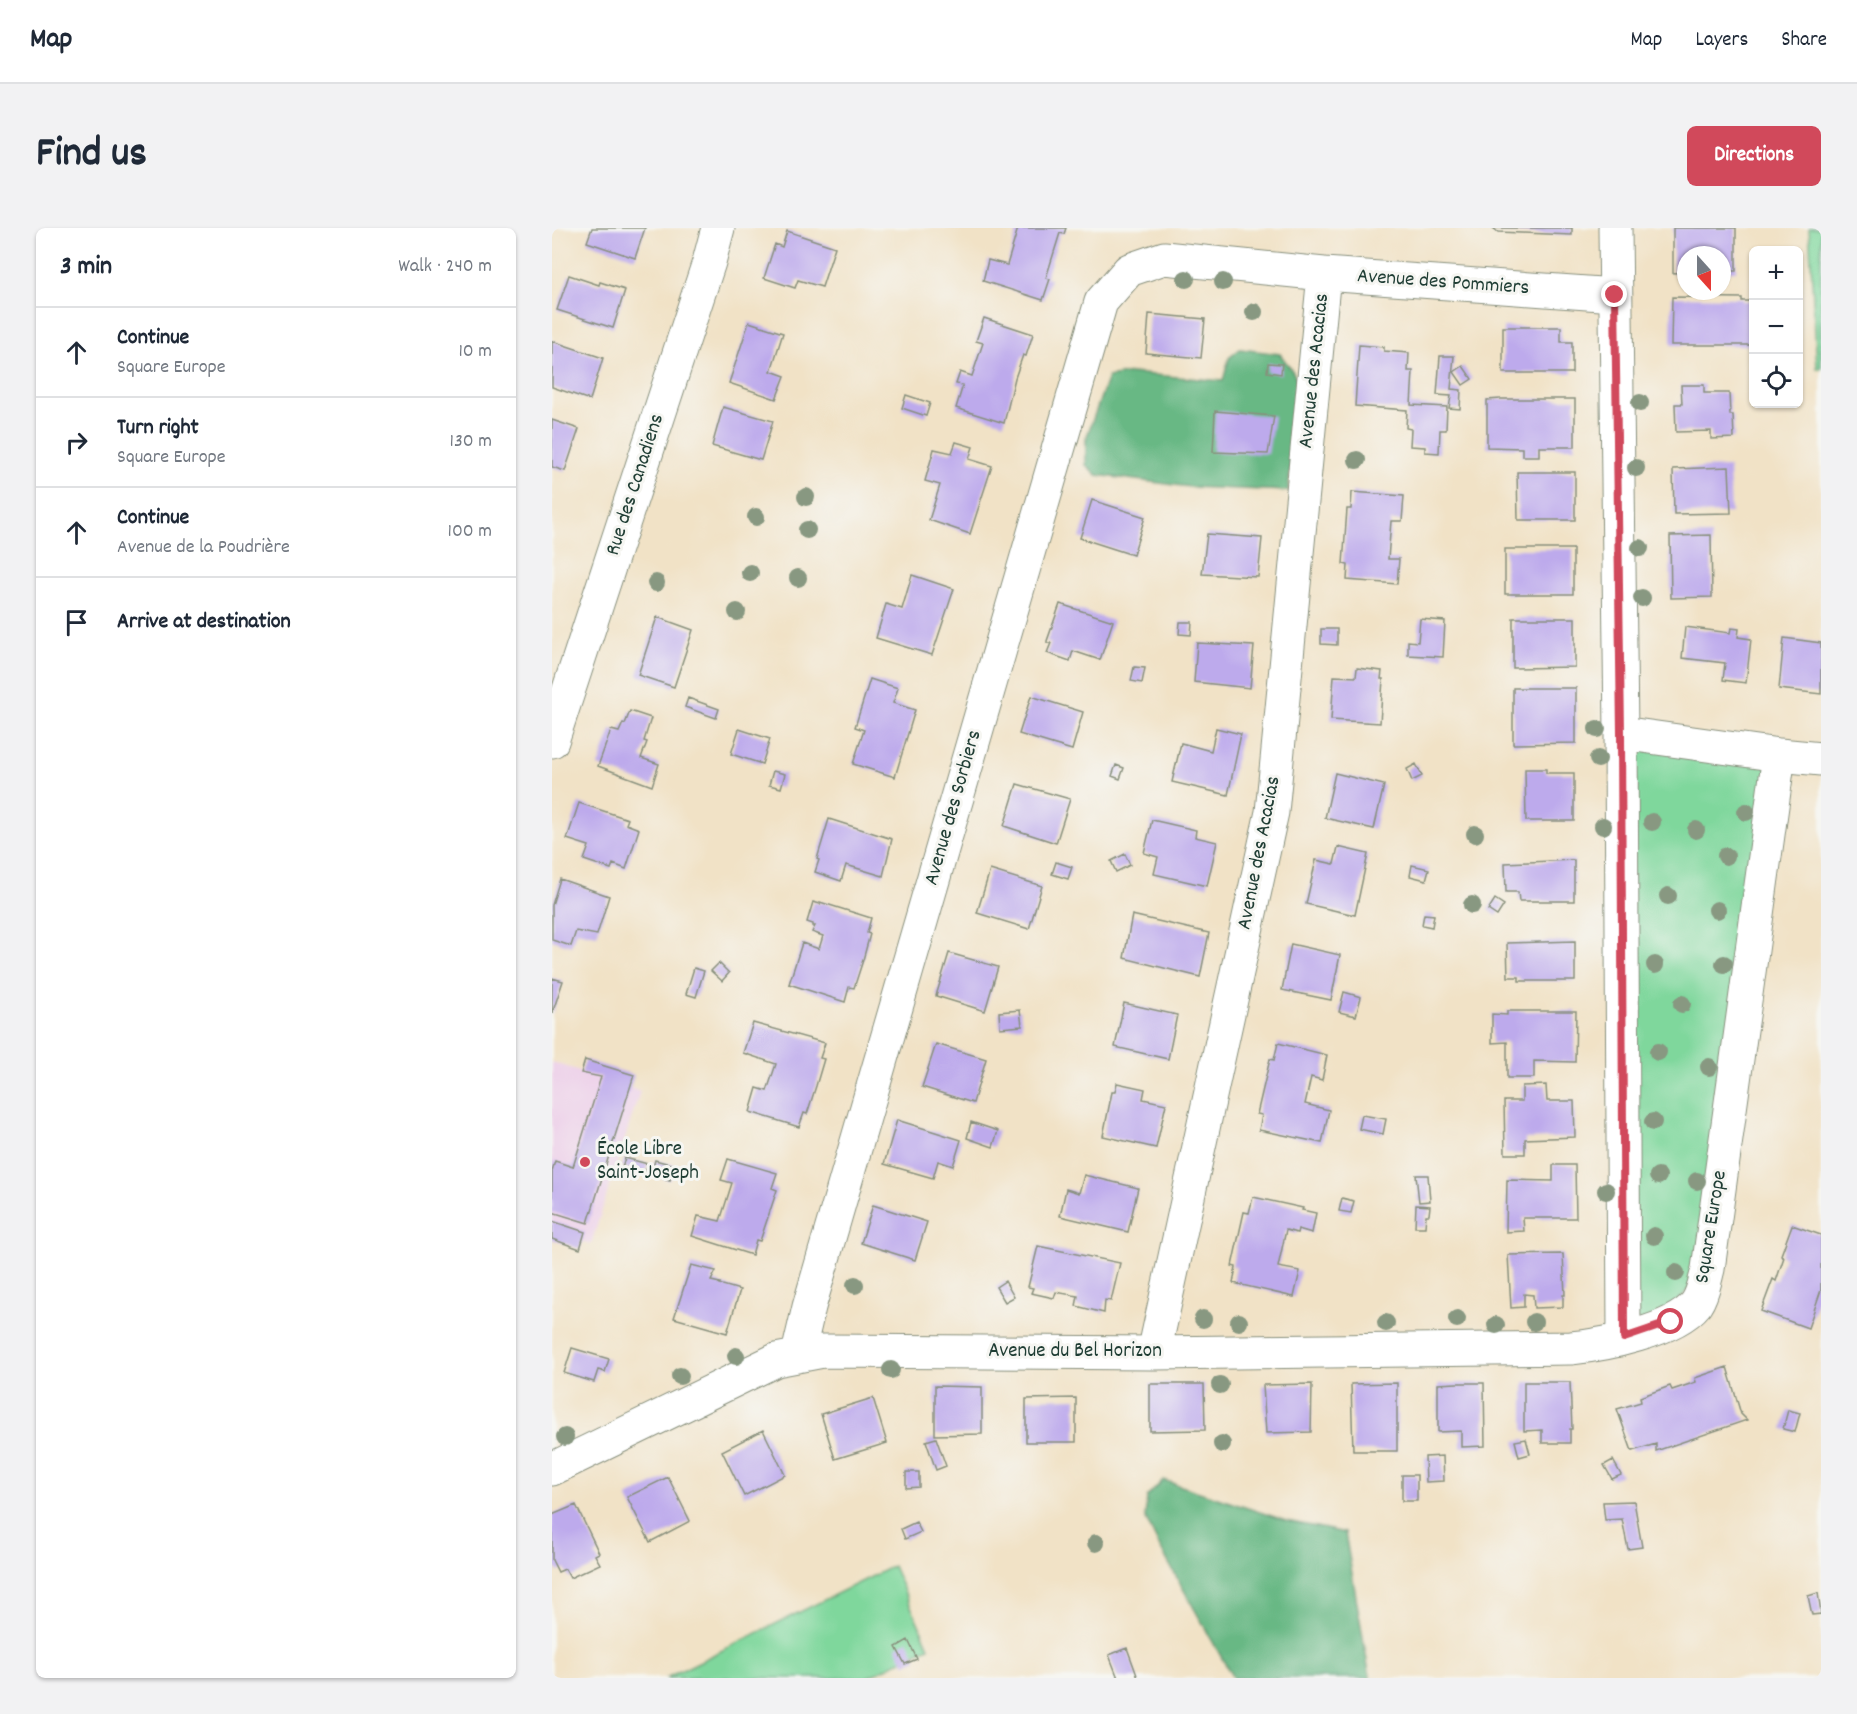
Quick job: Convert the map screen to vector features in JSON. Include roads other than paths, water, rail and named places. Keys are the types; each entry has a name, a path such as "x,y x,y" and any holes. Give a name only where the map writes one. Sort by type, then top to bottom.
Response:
{"street":[{"name":"Rue des Canadiens","path":"552,741 709,262 718,228"},
{"path":"1615,228 1621,733 1624,1338"},
{"name":"Avenue des Pommiers","path":"1129,270 1164,258 1324,274 1615,295"},
{"name":"Avenue des Sorbiers","path":"798,1354 812,1295 1101,302 1129,270"},
{"name":"Avenue des Acacias","path":"1154,1353 1272,812 1324,274"},
{"path":"1621,733 1821,759"},
{"name":"Square Europe","path":"1624,1338 1671,1322 1685,1314 1696,1303 1704,1287 1779,755"},
{"name":"Avenue du Bel Horizon","path":"552,1469 776,1360 822,1351 1154,1353 1571,1348 1596,1346 1624,1338"}],"place":[{"name":"École Libre Saint-Joseph","path":"585,1162"}]}
